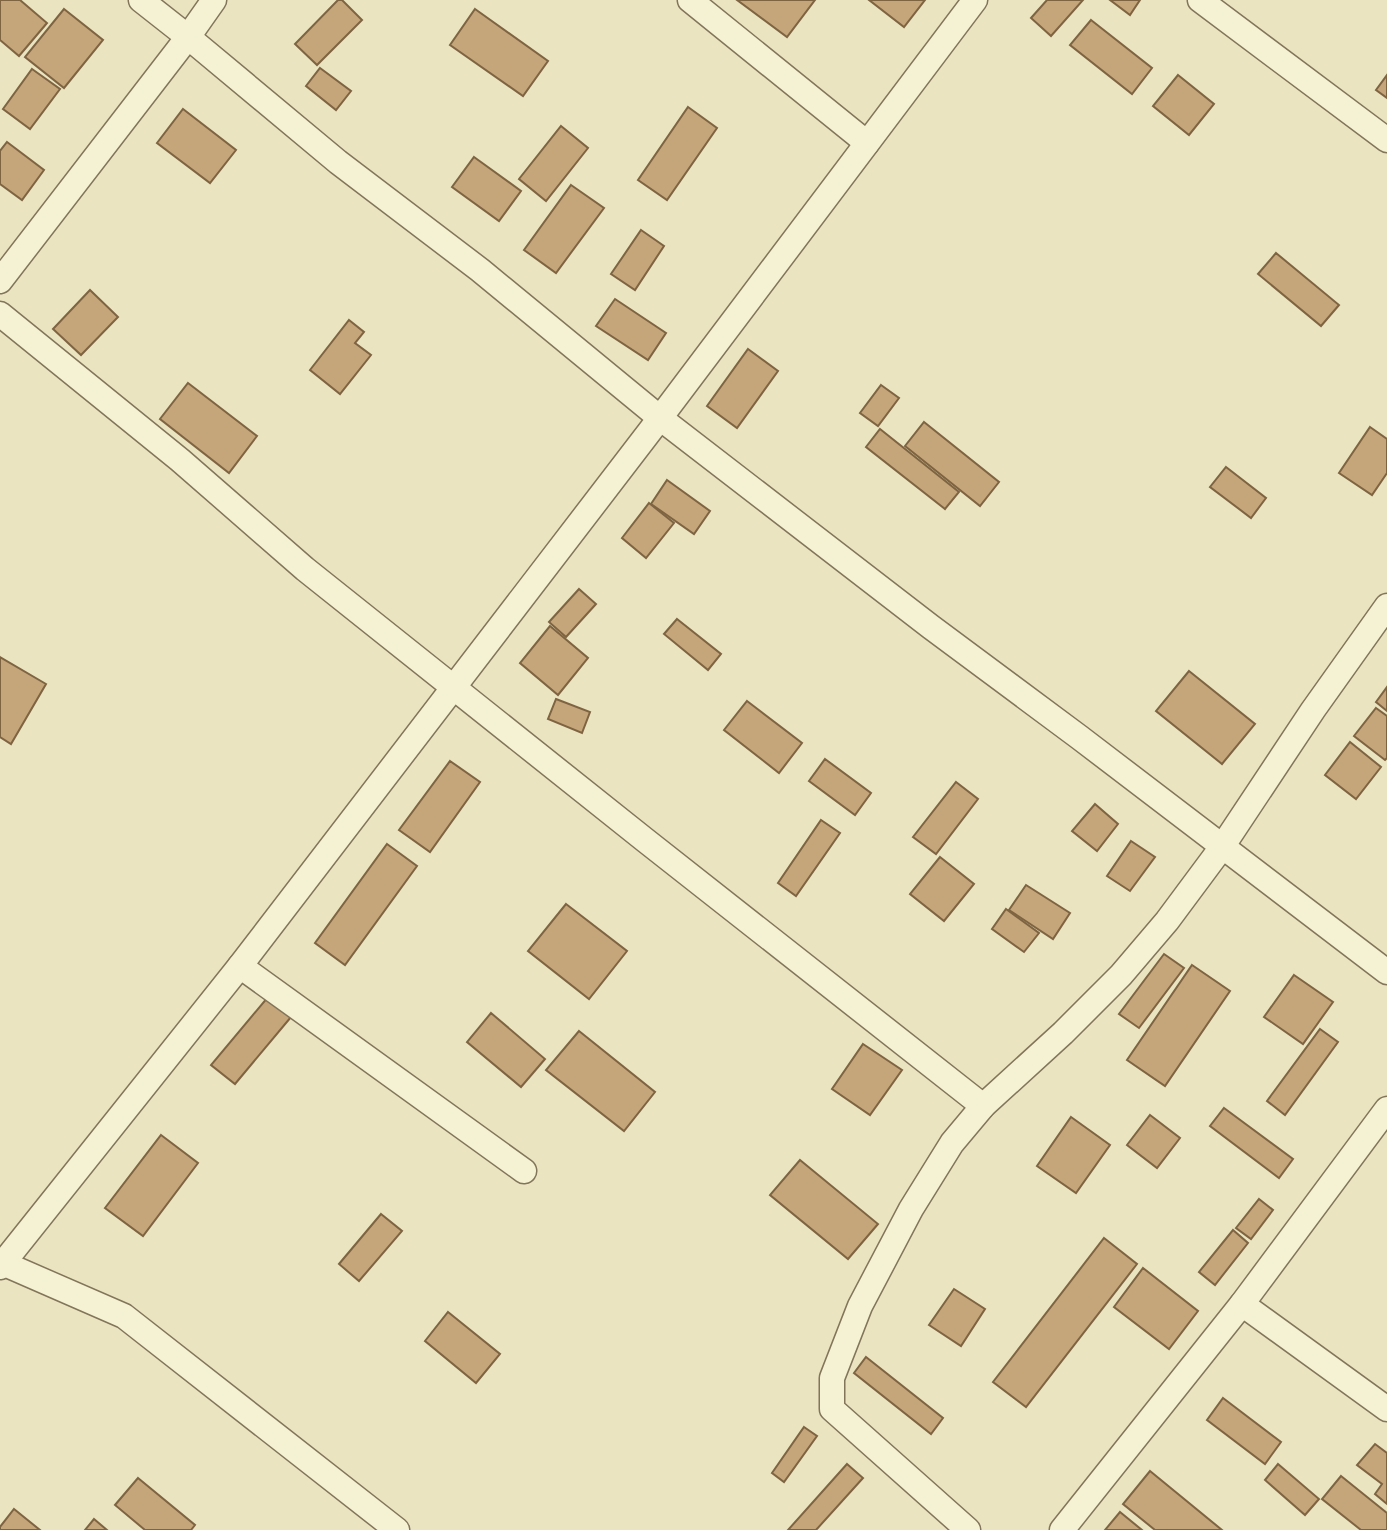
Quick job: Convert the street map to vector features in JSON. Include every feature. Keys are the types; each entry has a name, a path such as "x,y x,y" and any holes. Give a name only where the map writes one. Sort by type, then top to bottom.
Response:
{"street":[{"path":"141,0 338,162 480,270 660,418 920,619 1387,972"},
{"path":"0,281 214,0"},
{"path":"690,0 867,144"},
{"path":"397,1530 124,1316 1,1264 240,966 660,418 975,0"},
{"path":"1200,0 1387,140"},
{"path":"0,314 180,460 305,569 983,1106"},
{"path":"968,1530 832,1409 832,1377 860,1306 911,1209 953,1143 983,1106 1063,1033 1121,975 1167,920 1222,847 1313,710 1387,606"},
{"path":"240,966 524,1171"},
{"path":"1062,1530 1242,1304 1387,1109"},
{"path":"1242,1304 1387,1409"}],"building":[{"path":"0,0 20,0 47,23 19,56 0,40"},
{"path":"338,0 342,0 362,20 317,65 295,44"},
{"path":"737,0 815,0 787,37"},
{"path":"869,0 925,0 904,27"},
{"path":"1047,0 1083,0 1051,36 1031,18"},
{"path":"1110,0 1140,0 1130,15"},
{"path":"64,9 103,40 64,88 25,57"},
{"path":"475,9 548,61 523,96 450,45"},
{"path":"1091,20 1152,68 1132,94 1070,45"},
{"path":"320,68 351,91 336,110 306,86"},
{"path":"32,69 60,89 30,129 3,109"},
{"path":"1178,75 1214,104 1189,135 1153,106"},
{"path":"1387,75 1387,98 1376,90"},
{"path":"688,107 717,128 667,200 638,180"},
{"path":"183,109 236,150 210,183 157,143"},
{"path":"561,126 588,148 546,201 519,179"},
{"path":"7,142 44,170 22,200 0,184 0,151"},
{"path":"474,157 521,191 499,221 452,187"},
{"path":"571,185 604,208 556,273 524,250"},
{"path":"641,230 664,246 635,290 611,274"},
{"path":"1276,253 1339,305 1321,326 1258,274"},
{"path":"90,290 118,317 81,355 53,329"},
{"path":"615,299 666,333 648,360 596,326"},
{"path":"349,320 364,332 355,343 371,355 340,394 310,370"},
{"path":"748,349 778,371 737,428 707,406"},
{"path":"188,383 257,436 229,473 160,419"},
{"path":"881,385 899,398 878,426 860,413"},
{"path":"924,422 999,482 980,506 905,446"},
{"path":"1370,427 1387,439 1387,473 1372,495 1339,473"},
{"path":"880,429 959,492 945,509 866,447"},
{"path":"1226,467 1266,498 1251,518 1210,487"},
{"path":"667,480 710,511 694,534 651,504"},
{"path":"649,503 674,523 646,558 622,538"},
{"path":"579,589 596,604 566,637 549,622"},
{"path":"677,619 721,654 708,670 664,634"},
{"path":"550,626 588,658 558,695 520,663"},
{"path":"0,657 46,684 11,744 0,737"},
{"path":"1189,671 1255,724 1222,764 1156,711"},
{"path":"1387,687 1387,711 1376,702"},
{"path":"556,699 590,712 582,733 548,719"},
{"path":"747,701 802,743 779,773 724,730"},
{"path":"1376,708 1387,716 1385,760 1354,736"},
{"path":"1350,742 1381,767 1356,799 1325,775"},
{"path":"825,759 871,793 855,815 809,781"},
{"path":"450,761 480,782 430,852 399,830"},
{"path":"956,782 978,799 936,854 913,837"},
{"path":"1095,804 1118,824 1097,851 1072,831"},
{"path":"821,820 840,833 796,896 778,883"},
{"path":"1131,841 1155,857 1130,891 1107,876"},
{"path":"387,844 417,866 345,965 315,943"},
{"path":"940,857 974,884 944,921 910,894"},
{"path":"1026,885 1070,913 1053,939 1009,910"},
{"path":"566,904 627,951 589,999 528,951"},
{"path":"1006,909 1039,933 1024,952 992,929"},
{"path":"1164,954 1184,968 1139,1028 1119,1014"},
{"path":"1192,965 1230,991 1165,1086 1127,1060"},
{"path":"1294,975 1333,1002 1303,1044 1264,1017"},
{"path":"268,997 291,1017 235,1084 211,1065"},
{"path":"491,1013 545,1059 521,1087 467,1042"},
{"path":"1320,1029 1338,1042 1285,1115 1267,1101"},
{"path":"579,1031 655,1092 624,1131 546,1070"},
{"path":"863,1044 902,1070 870,1115 832,1089"},
{"path":"1224,1108 1293,1159 1279,1178 1210,1126"},
{"path":"1150,1115 1180,1138 1157,1168 1127,1145"},
{"path":"1071,1117 1110,1145 1076,1193 1037,1166"},
{"path":"161,1135 198,1163 143,1236 105,1208"},
{"path":"800,1160 878,1224 848,1259 770,1195"},
{"path":"1259,1199 1273,1210 1251,1239 1236,1228"},
{"path":"381,1214 402,1231 359,1281 339,1264"},
{"path":"1233,1230 1248,1243 1215,1285 1199,1272"},
{"path":"1104,1238 1137,1264 1026,1407 993,1382"},
{"path":"1143,1268 1198,1311 1169,1349 1114,1307"},
{"path":"954,1289 985,1309 961,1346 929,1325"},
{"path":"448,1312 500,1354 476,1383 425,1341"},
{"path":"866,1357 943,1418 931,1434 854,1373"},
{"path":"1223,1398 1281,1442 1265,1464 1207,1420"},
{"path":"804,1427 817,1436 784,1482 772,1473"},
{"path":"1375,1444 1387,1453 1387,1504 1375,1494 1382,1484 1357,1465"},
{"path":"847,1464 863,1478 816,1530 788,1530"},
{"path":"1278,1464 1319,1499 1305,1515 1265,1480"},
{"path":"1150,1471 1222,1530 1155,1530 1123,1504"},
{"path":"1341,1476 1387,1513 1387,1530 1361,1530 1322,1499"},
{"path":"138,1478 195,1525 191,1530 145,1530 115,1505"},
{"path":"14,1509 40,1530 0,1530"},
{"path":"1120,1512 1142,1530 1105,1530"},
{"path":"94,1519 107,1530 85,1530"}]}
